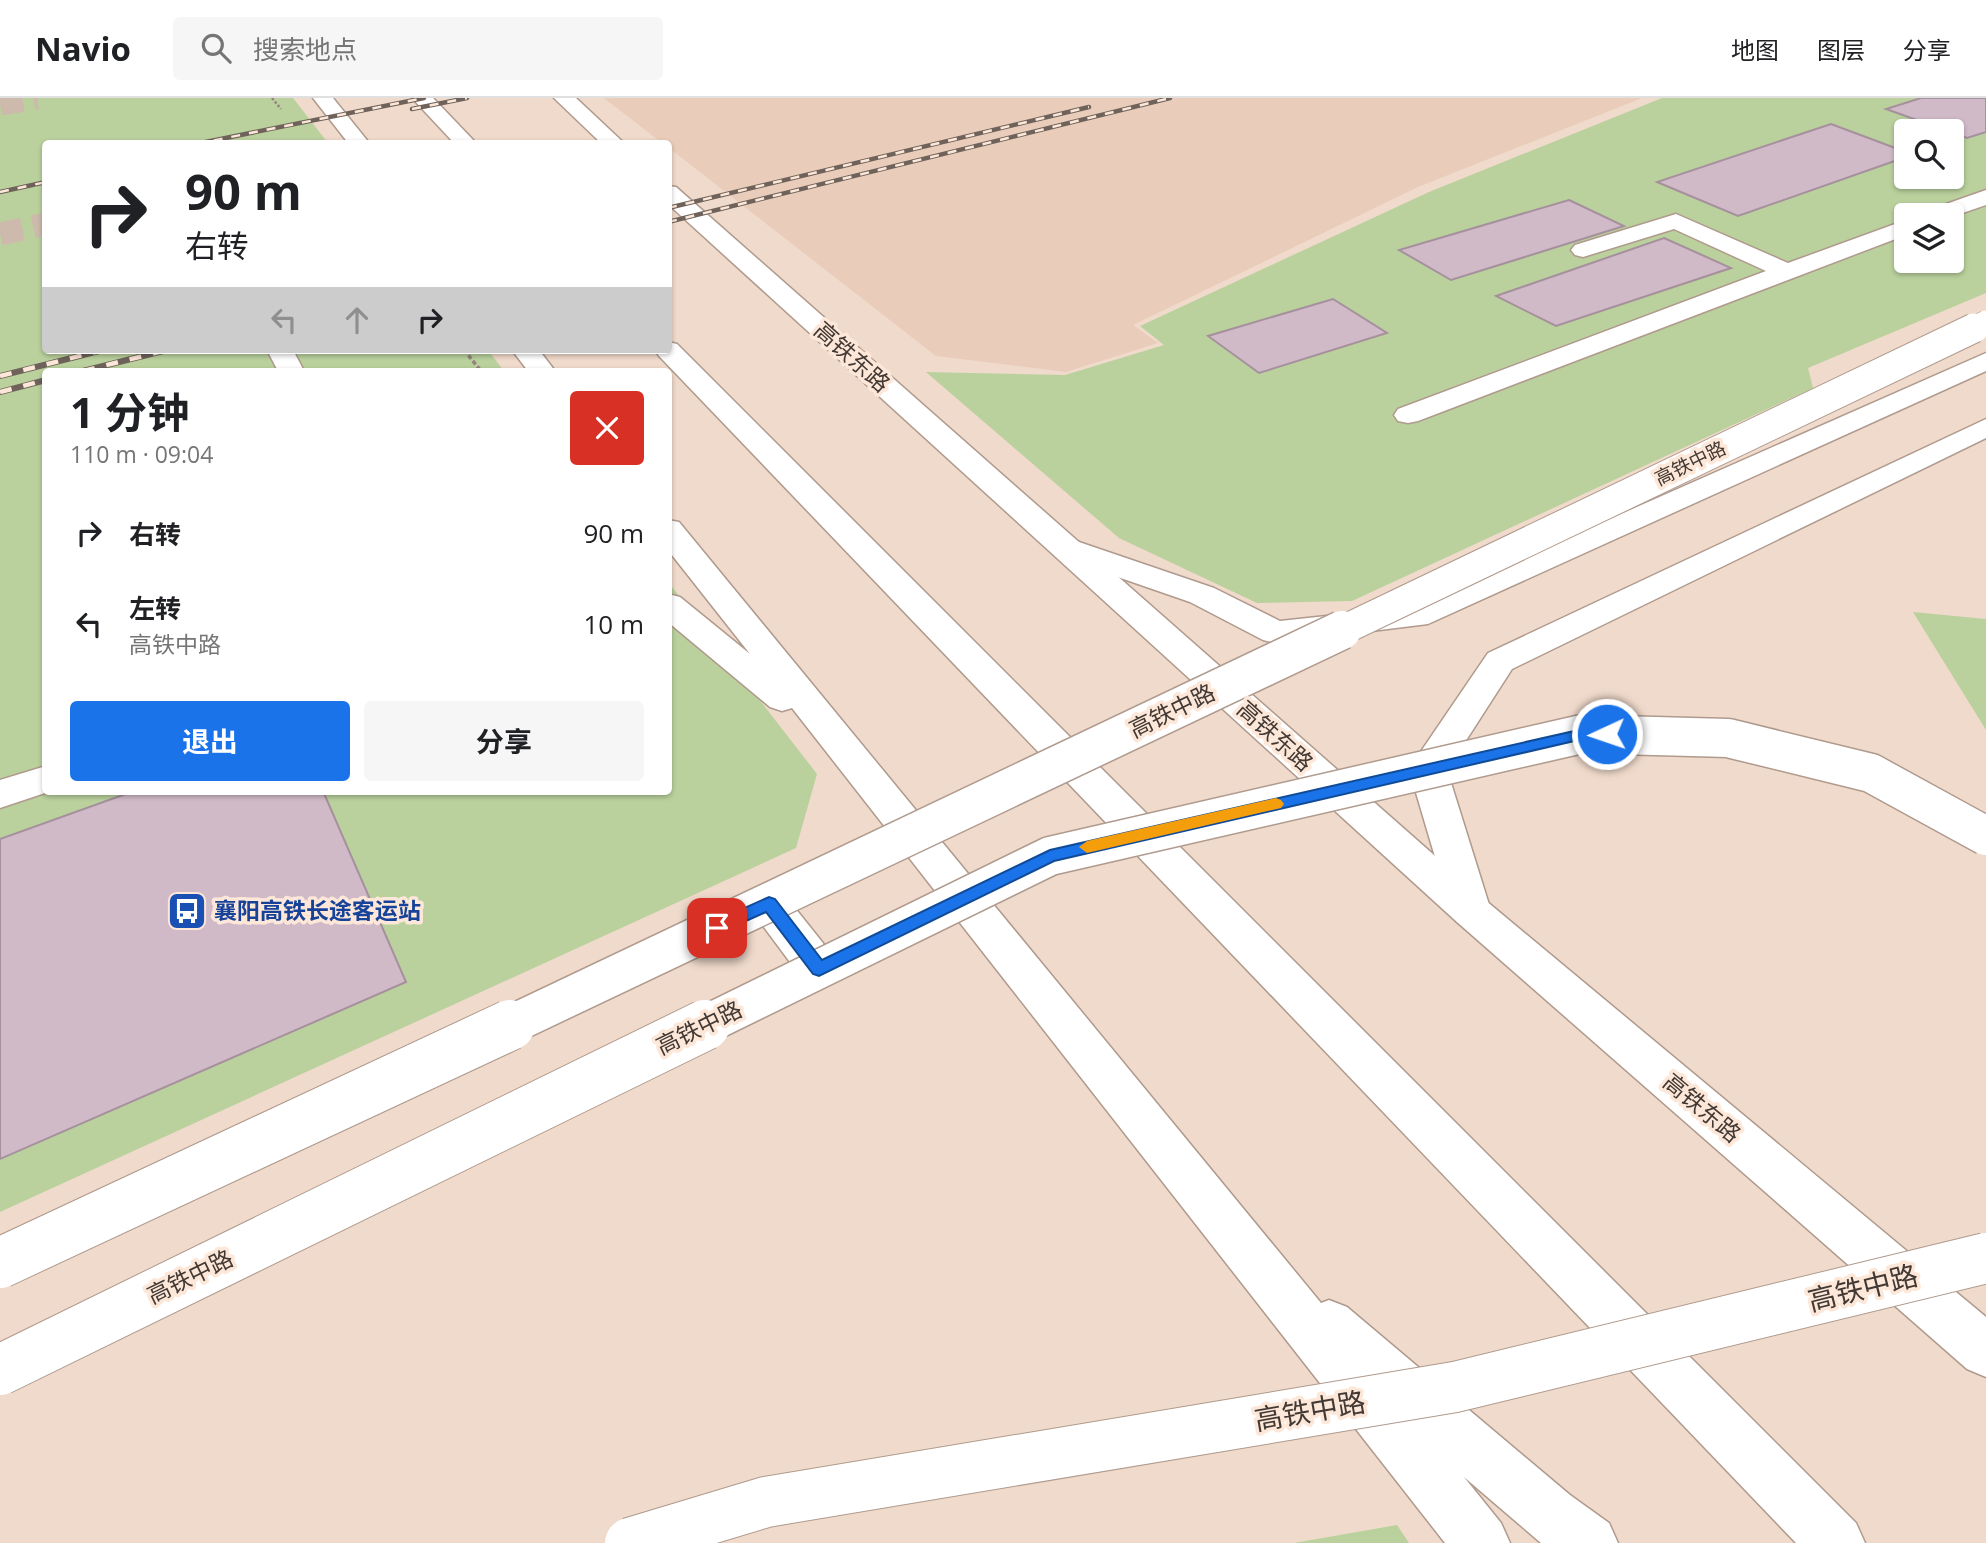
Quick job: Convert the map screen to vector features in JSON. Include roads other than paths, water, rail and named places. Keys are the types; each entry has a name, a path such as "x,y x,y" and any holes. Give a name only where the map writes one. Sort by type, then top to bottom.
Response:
{"main road":[{"path":"323,98 357,140"},
{"path":"422,98 463,140"},
{"path":"564,98 611,140"},
{"name":"高铁东路","path":"672,196 1471,911 1986,1351"},
{"path":"1964,205 1986,197"},
{"path":"1583,250 1676,221 1787,272"},
{"path":"1408,415 1894,232"},
{"name":"高铁中路","path":"0,1263 769,904 1986,322"},
{"path":"528,354 540,368"},
{"path":"672,354 1836,1543"},
{"name":"高铁中路","path":"1065,548 1202,595 1275,632 1416,617 1986,361"},
{"path":"1471,911 1428,769 1500,661 1986,427"},
{"path":"672,534 1481,1543"},
{"path":"672,607 853,758"},
{"name":"高铁中路","path":"0,1370 1050,856 1583,734 1728,738 1871,773 1986,836"},
{"path":"0,794 42,780"},
{"path":"769,904 819,969"},
{"name":"高铁中路","path":"630,1543 766,1502 1455,1387 1986,1258"},
{"path":"1256,1262 1550,1515 1589,1543"}],"tunnel":[{"path":"0,104 37,98"},
{"path":"0,234 42,225"}],"railway":[{"path":"216,140 424,98"},
{"path":"412,109 467,98"},
{"path":"672,221 1170,98"},
{"path":"672,207 1089,107"},
{"path":"0,192 42,183"},
{"path":"0,376 87,354"},
{"path":"95,368 151,354"},
{"path":"0,392 42,381"}],"place":[{"name":"襄阳高铁长途客运站","path":"187,911"}]}
